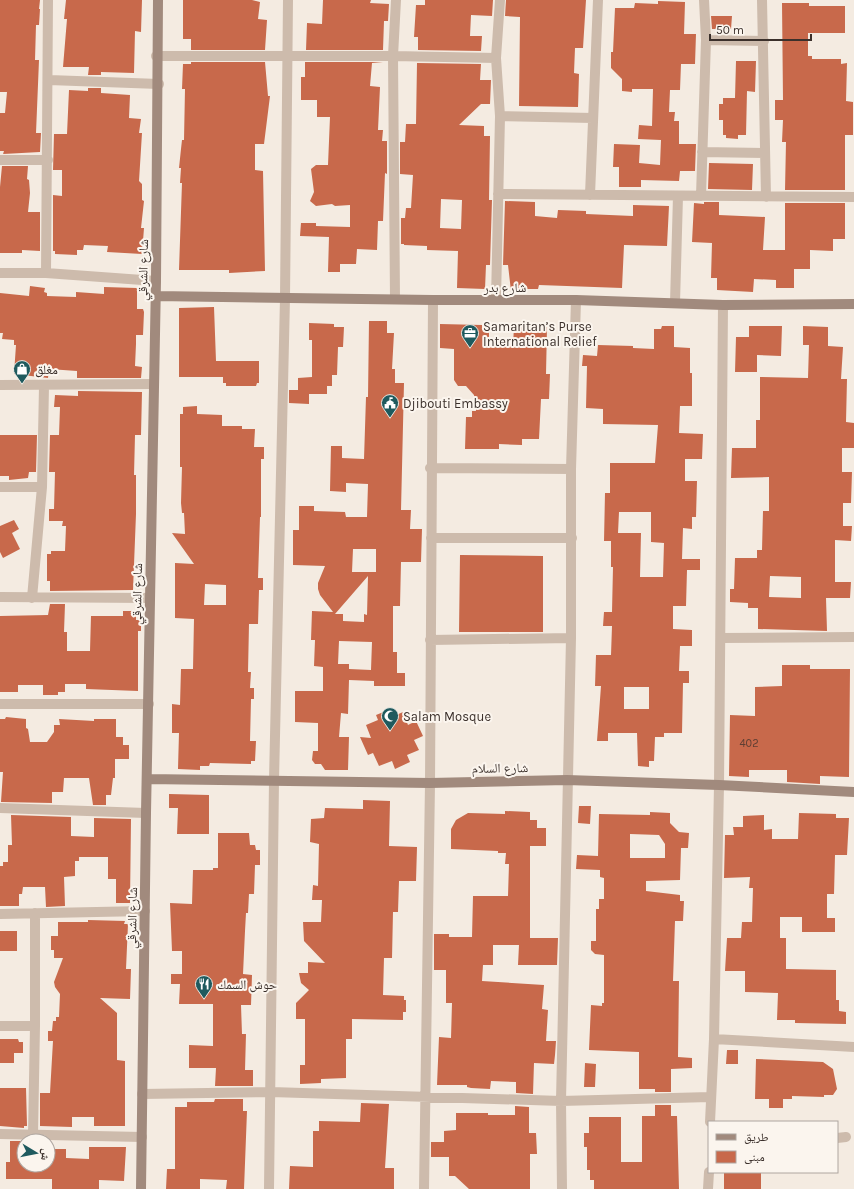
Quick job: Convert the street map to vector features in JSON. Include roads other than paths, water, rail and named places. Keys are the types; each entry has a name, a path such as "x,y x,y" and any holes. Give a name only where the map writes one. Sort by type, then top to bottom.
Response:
{"street":[{"path":"46,273 49,80 48,0"},
{"name":"شارع الشرقي","path":"141,1189 146,813 156,296 159,84 156,56 158,0"},
{"path":"269,1189 274,780 285,298 286,57 288,0"},
{"path":"395,299 393,56 396,0"},
{"path":"496,300 500,116 496,58 500,0"},
{"path":"590,195 598,0"},
{"path":"701,196 706,40 704,0"},
{"path":"762,0 766,197"},
{"path":"706,40 764,41"},
{"path":"156,56 393,56 496,58"},
{"path":"49,80 159,84"},
{"path":"500,116 593,118"},
{"path":"702,152 764,153"},
{"path":"0,160 48,160"},
{"path":"498,194 854,197"},
{"path":"675,303 678,196"},
{"path":"0,273 46,273 156,281"},
{"name":"شارع بدر","path":"156,296 433,300 576,300 723,305 854,304"},
{"path":"424,1189 430,782 432,538 430,468 433,300"},
{"path":"562,1189 561,1101 571,638 571,469 576,300"},
{"path":"710,1121 714,1040 719,785 723,305"},
{"path":"0,385 44,386 154,384"},
{"path":"32,598 42,487 44,386"},
{"path":"430,468 571,469"},
{"path":"0,487 42,487"},
{"path":"432,538 572,538"},
{"path":"0,597 150,598"},
{"path":"721,638 854,637"},
{"path":"430,640 571,638"},
{"path":"0,704 149,704"},
{"name":"شارع السلام","path":"147,779 430,782 567,780 719,785 854,792"},
{"path":"0,808 146,813"},
{"path":"0,914 145,911"},
{"path":"33,1133 35,913"},
{"path":"0,1026 35,1026"},
{"path":"714,1040 854,1047"},
{"path":"142,1094 271,1092 425,1098 561,1101 710,1097"},
{"path":"0,1134 16,1134"},
{"path":"56,1135 142,1137"},
{"path":"708,1189 709,1173"}],"place":[{"name":"Samaritan’s Purse International Relief","path":"470,348"},
{"name":"مغلق","path":"22,384"},
{"name":"Djibouti Embassy","path":"390,418"},
{"name":"Salam Mosque","path":"390,731"},
{"name":"حوش السمك","path":"204,999"}]}
